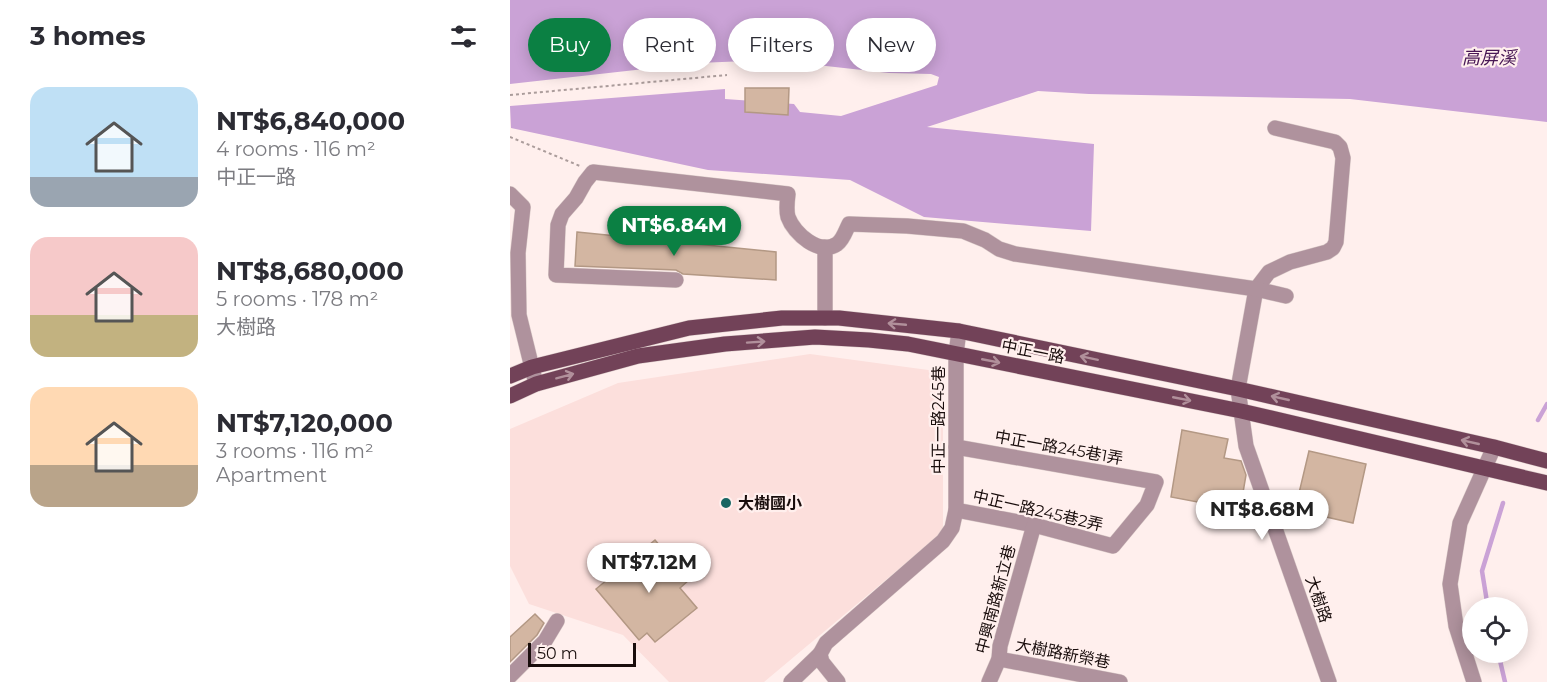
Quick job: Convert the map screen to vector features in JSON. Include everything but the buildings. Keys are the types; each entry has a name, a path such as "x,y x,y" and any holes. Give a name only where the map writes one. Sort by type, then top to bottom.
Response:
{"main road":[{"name":"中正一路","path":"510,376 532,367 689,328 782,318 825,318 959,331 1238,389 1547,461"},
{"name":"中正一路","path":"510,396 536,384 638,356 725,344 804,338 858,339 898,343 1241,411 1547,483"}],"street":[{"path":"1256,290 1269,272 1290,262 1327,252 1336,242 1343,158 1340,147 1335,142 1275,128"},
{"path":"676,280 556,275 558,225 562,214 594,172 788,194 786,206 794,229 813,244 825,247 836,244 849,224 963,231 999,249 1015,254 1286,296"},
{"path":"510,194 524,207 518,253 519,315 536,384"},
{"path":"825,247 825,318"},
{"name":"大樹路","path":"1256,290 1238,389 1246,447 1329,682"},
{"name":"中正一路245巷","path":"956,510 956,354 959,331"},
{"name":"中正一路245巷1弄","path":"956,447 1156,482 1147,505 1113,546"},
{"path":"1474,682 1456,626 1450,584 1460,523 1494,447"},
{"path":"791,682 820,654 826,643 943,541 952,528 956,510"},
{"name":"中正一路245巷2弄","path":"956,510 1034,525 1113,546"},
{"name":"中興南路新立巷","path":"989,682 999,659 1000,646 1034,525"},
{"path":"510,675 545,641 557,621"},
{"path":"820,654 822,662 838,682"},
{"name":"大樹路新榮巷","path":"999,659 1120,682"}],"path":[{"path":"510,95 727,75"},
{"path":"510,137 594,172"}],"shaded area":[{"name":"大樹國小","path":"810,354 943,372 943,532 764,682 669,682 623,635 529,604 510,566 510,429 618,383"}],"water":[{"name":"高屏溪","path":"510,0 1547,0 1547,122 1350,99 1038,91 927,127 1094,144 1091,231 924,217 850,180 708,170 511,128 510,106 725,89 725,99 794,104 800,112 841,116 937,85 939,77 931,74 880,72 936,72 936,18 846,18 846,68 834,67 834,18 728,18 728,62 716,62 716,18 623,18 623,71 510,84"}],"waterway":[{"path":"1538,420 1547,404"},
{"path":"1486,597 1482,571 1503,503"},
{"path":"1501,663 1505,682"}],"place":[{"name":"大樹國小","path":"726,503"}]}
